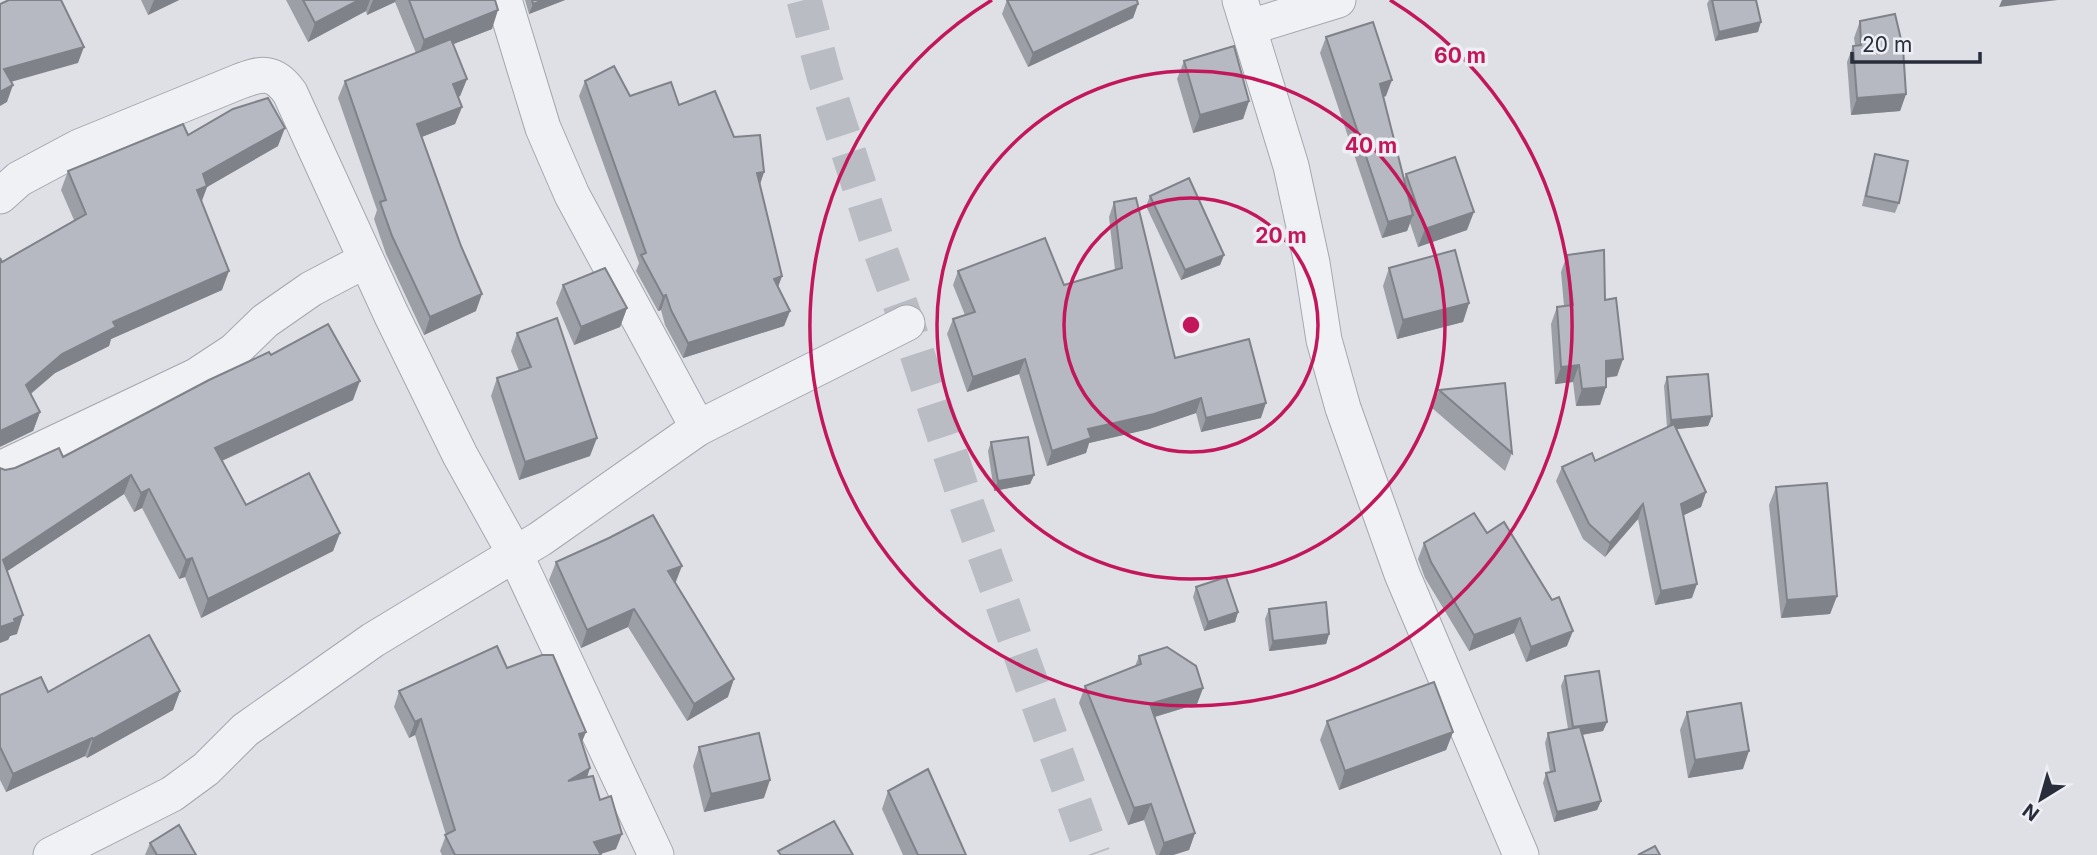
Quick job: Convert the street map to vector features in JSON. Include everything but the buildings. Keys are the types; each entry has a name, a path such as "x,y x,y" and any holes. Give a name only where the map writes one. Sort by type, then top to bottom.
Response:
{"street":[{"path":"504,0 543,128 572,195 698,428"},
{"path":"1338,0 1245,13 1290,166 1312,263 1324,340 1343,408 1402,574 1521,855"},
{"path":"0,196 19,179 79,147 256,75 271,76 282,81 460,455 515,554 656,855"},
{"path":"0,469 196,376 234,351 265,321 311,289 366,260"},
{"path":"51,855 172,794 206,769 245,730 373,640 540,539 698,428 907,323"}],"tunnel":[{"path":"804,0 824,76 878,244 967,505 1093,855"}]}
